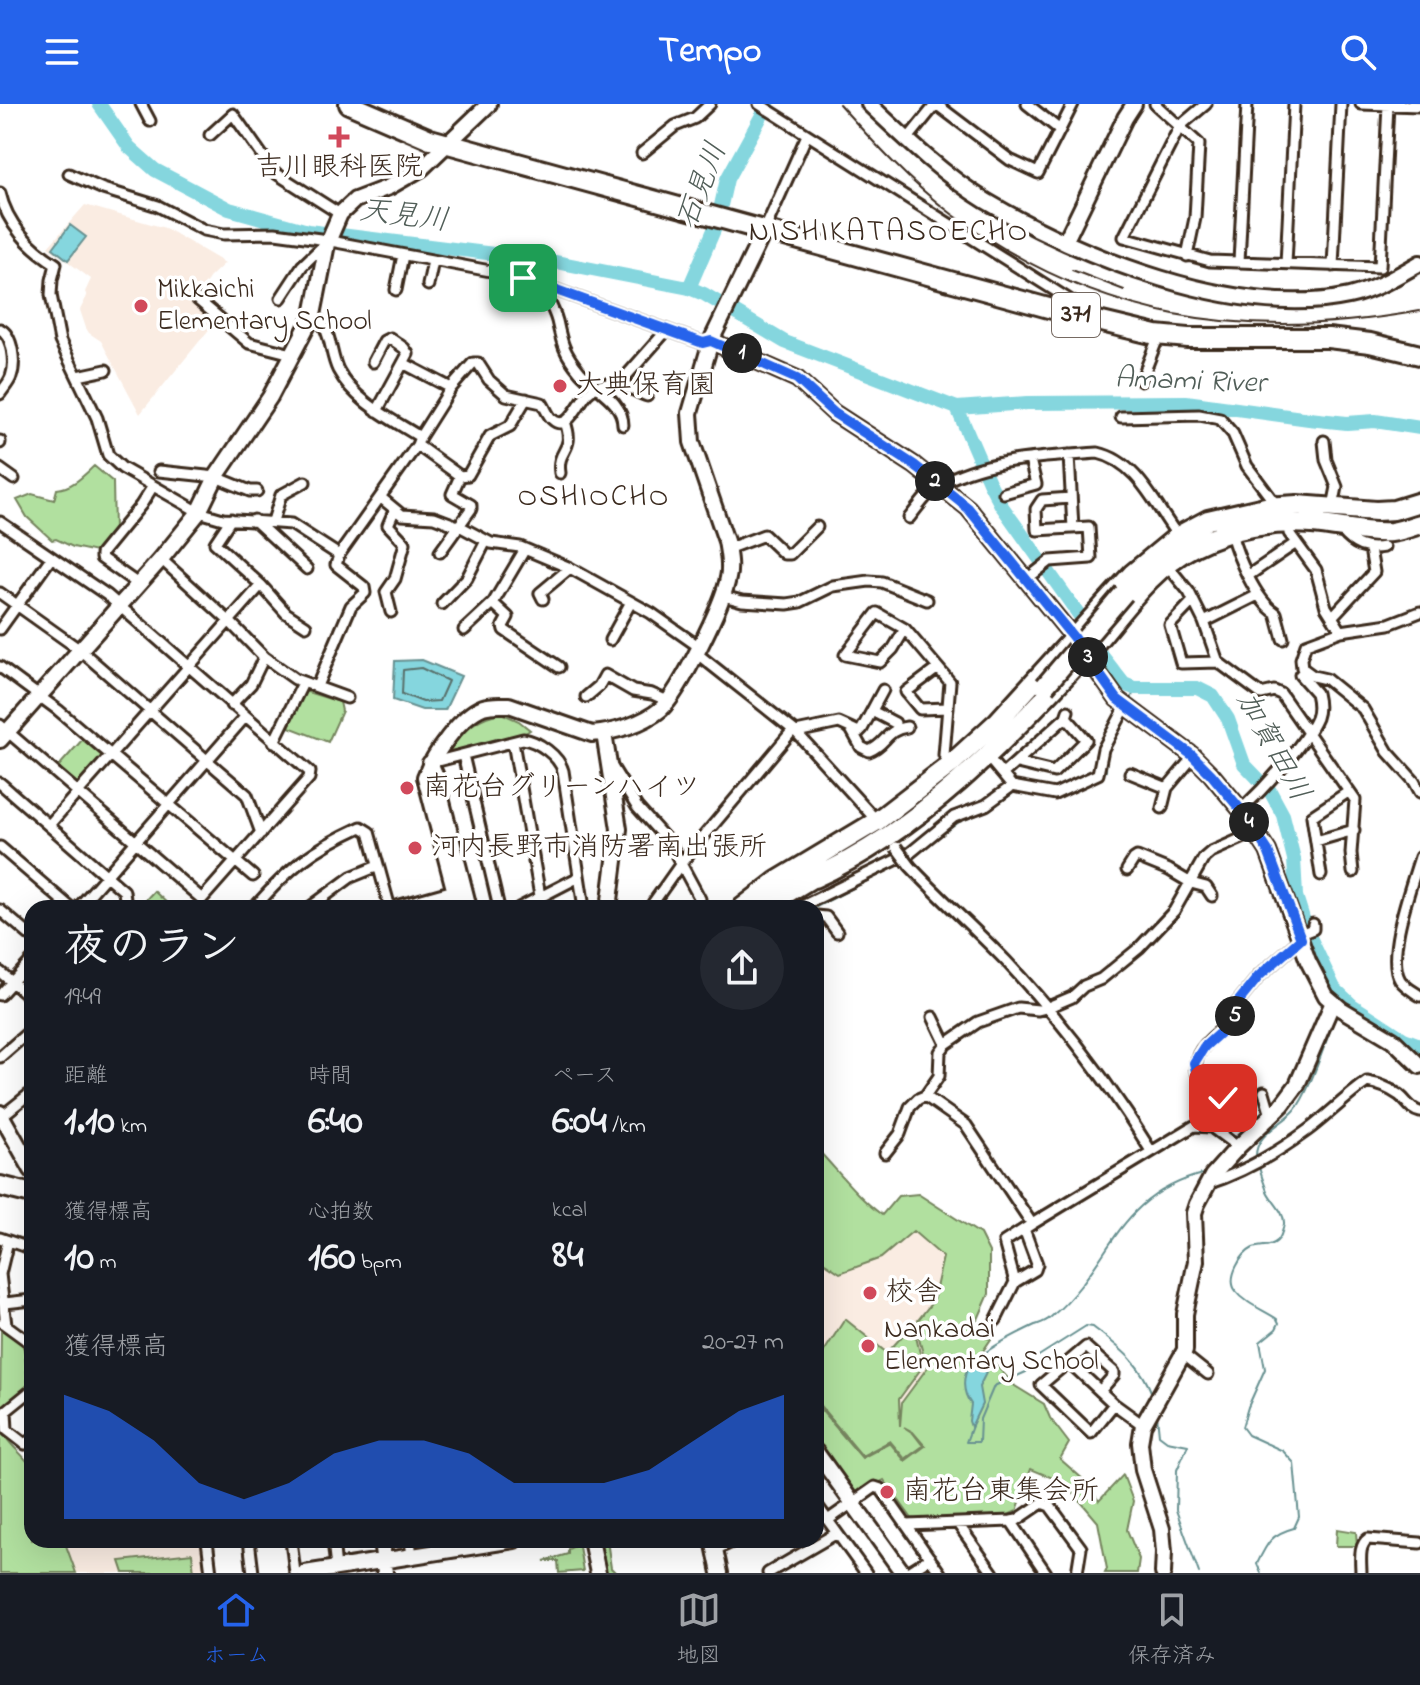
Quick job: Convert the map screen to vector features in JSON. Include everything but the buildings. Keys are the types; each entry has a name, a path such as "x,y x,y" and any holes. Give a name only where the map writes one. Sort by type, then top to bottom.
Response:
{"highway":[{"name":"371","path":"349,104 395,126 450,144 1085,318 1159,335 1188,338 1328,338 1370,343 1420,355"},
{"path":"763,900 881,818 951,764 997,722 1132,574 1178,536 1208,520 1277,506 1394,510 1420,502"},
{"path":"789,900 814,878 874,837 999,732 1045,686 1124,593 1168,553 1194,537 1229,523 1278,515 1420,524"},
{"path":"814,878 892,842 986,755 1086,654 1122,608 1167,565 1194,546 1257,526 1289,523 1391,532 1420,524"},
{"path":"881,818 941,783"},
{"path":"752,900 777,881 859,833"},
{"path":"790,900 849,861"},
{"path":"0,1186 24,1192"}],"street":[{"path":"141,104 150,121"},
{"path":"0,522 118,605 310,772 298,793 202,899 80,792 3,732 40,695 118,605 161,559 199,512 216,477 270,397 313,315 328,240 339,217 355,200 389,187 422,168 489,104"},
{"path":"642,153 675,126 695,118 710,104"},
{"path":"759,104 1082,308 1085,318"},
{"path":"869,104 906,141 984,200 1065,242 1163,279 1229,296 1301,301 1352,295 1379,287 1420,263"},
{"path":"906,141 936,104 1010,160 1038,173 1073,104"},
{"path":"1027,104 1060,130"},
{"path":"1065,242 1134,104"},
{"path":"1155,104 1199,144 1195,218 1187,256"},
{"path":"1206,104 1180,126 1124,237 1210,261 1380,267 1388,105"},
{"path":"1239,262 1247,104"},
{"path":"1286,264 1294,104"},
{"path":"1333,266 1341,104"},
{"path":"1361,104 1420,106"},
{"path":"210,135 233,114 274,172 339,217"},
{"path":"464,900 425,777 430,763 469,716 497,704 509,705 592,734 604,733 649,717 668,701 723,596 729,573 727,549 689,430 692,401 711,341 807,135"},
{"path":"69,174 103,189 158,206 204,230 245,236 275,233 328,240 501,273 703,343 711,341 797,379 834,413 940,485 968,508 1030,577 1125,708 1193,757 1211,774 1241,810 1268,851 1306,932 1321,989 1333,1002 1382,1032 1420,1066"},
{"path":"0,193 20,233 36,252 56,264 51,295 60,341 97,418 108,455 122,468 199,512 231,519 291,524 339,555"},
{"path":"281,298 302,266 328,240"},
{"path":"396,290 403,255"},
{"path":"428,285 433,261"},
{"path":"541,285 557,322 560,342 573,363 618,408 623,425"},
{"path":"198,300 249,343 292,354"},
{"path":"313,315 321,320 333,359 350,387 460,476 468,475 490,436 510,426 526,399"},
{"path":"0,329 11,339 13,375 0,394"},
{"path":"620,383 666,331"},
{"path":"1141,381 1159,335"},
{"path":"373,362 384,341 390,338 408,354 377,411"},
{"path":"403,363 451,388"},
{"path":"317,686 351,606 365,593 364,587 336,565 339,555 451,388 473,363 485,369 489,380 506,395 542,403 551,419 565,422"},
{"path":"78,376 106,370"},
{"path":"565,422 596,387 620,383 647,396"},
{"path":"1121,417 1199,415 1220,419 1233,434 1247,466 1277,506"},
{"path":"560,473 559,458 571,437 565,422"},
{"path":"1324,441 1326,460 1337,487 1333,507"},
{"path":"909,518 940,485 976,471 1008,461 1098,453 1112,456 1151,493 1178,536"},
{"path":"1069,455 1073,528"},
{"path":"1004,493 1036,484 1030,460"},
{"path":"0,469 14,479"},
{"path":"159,471 216,477 257,491"},
{"path":"440,552 471,509 471,505 452,494 460,476"},
{"path":"273,521 281,495 305,482"},
{"path":"138,584 101,558 101,554 153,486"},
{"path":"380,497 402,515 434,517 486,541 525,549 570,568 631,602 697,649 794,731 881,818"},
{"path":"1030,577 1048,562 1091,558 1089,527 1037,530 1036,509 1042,500 1071,498"},
{"path":"391,612 386,592 395,579 405,543 388,525 394,511"},
{"path":"231,519 215,543 286,613 306,626"},
{"path":"254,520 307,569"},
{"path":"1289,523 1289,533 1316,570 1319,590 1341,631"},
{"path":"727,549 764,535 784,554 790,554 817,527"},
{"path":"1339,527 1356,544 1370,549 1384,547"},
{"path":"1231,533 1258,595 1267,608 1276,613 1283,639"},
{"path":"442,604 467,578 486,541"},
{"path":"1249,575 1296,543"},
{"path":"464,630 493,603 525,549"},
{"path":"1332,617 1374,572 1370,549"},
{"path":"0,629 51,558"},
{"path":"161,559 264,657 303,683 347,698"},
{"path":"1167,565 1193,601 1218,662 1250,689 1261,694 1274,691 1281,694 1348,792 1356,806 1351,853 1353,872"},
{"path":"543,599 540,593 543,588 570,568"},
{"path":"723,596 742,601 787,604 800,602 833,586 869,581 882,582 927,600"},
{"path":"49,825 261,585"},
{"path":"0,593 80,650 247,795 261,833"},
{"path":"1204,622 1258,595"},
{"path":"1193,601 1170,625 1181,663 1218,662"},
{"path":"610,640 631,602"},
{"path":"493,603 508,617 504,630 559,667"},
{"path":"1241,810 1307,733 1317,715 1318,703 1312,685 1298,671 1306,644 1341,631 1389,624 1420,612"},
{"path":"905,629 893,649 880,662 845,655 877,613 905,629 950,682 944,755 951,764"},
{"path":"231,705 251,684 264,657"},
{"path":"1301,662 1307,673 1326,679 1363,709 1388,752 1420,792"},
{"path":"0,667 40,695 253,876"},
{"path":"938,668 906,692 920,709 948,708"},
{"path":"586,697 599,686 605,675 633,691 660,696 668,701"},
{"path":"274,742 303,683"},
{"path":"655,900 682,862 794,731 839,723 859,732 883,690"},
{"path":"795,900 910,853 954,817 986,805 1012,786 1055,794 1098,774 1103,749 1125,708"},
{"path":"872,711 895,723"},
{"path":"1004,773 1067,714 1086,740 1054,772 1017,763"},
{"path":"85,900 245,717"},
{"path":"851,729 861,747 869,751 879,746 891,732 907,727"},
{"path":"604,733 619,829 610,900"},
{"path":"430,763 523,739 531,740 561,764 583,900"},
{"path":"513,742 540,896"},
{"path":"463,755 497,900"},
{"path":"986,755 1012,786"},
{"path":"1162,808 1167,788 1193,757"},
{"path":"609,763 637,807 671,845 700,899"},
{"path":"1130,773 1167,788"},
{"path":"0,783 124,891 125,900"},
{"path":"1321,875 1312,816 1348,792"},
{"path":"259,900 266,887 300,860 361,827 369,832 388,900"},
{"path":"1316,841 1354,830"},
{"path":"885,1153 900,1134 910,1107 925,1096 939,1076 940,1052 946,1044 978,1022 1018,1008 1046,1008 1101,979 1139,948 1174,911 1204,858 1256,832"},
{"path":"892,842 942,901 1008,964 1046,1008 1103,1079 1151,1151"},
{"path":"0,847 62,900"},
{"path":"1127,870 1137,857 1206,887 1212,896"},
{"path":"1420,857 1402,922 1396,962 1401,981 1420,996"},
{"path":"320,900 351,877 378,866"},
{"path":"533,900 579,877"},
{"path":"427,900 459,891"},
{"path":"459,891 459,900"},
{"path":"0,910 24,930"},
{"path":"824,917 837,932"},
{"path":"1222,1134 1228,1109 1214,1084 1196,1071 1194,1063 1204,1047 1234,1020 1234,1007 1259,976 1306,932"},
{"path":"0,995 24,969"},
{"path":"0,972 24,992"},
{"path":"1163,1573 1162,1529 1143,1470 1140,1443 1143,1425 1183,1354 1185,1314 1197,1248 1194,1213 1207,1184 1302,1077 1333,1002"},
{"path":"933,1017 946,1044"},
{"path":"0,1057 24,1036"},
{"path":"1207,1184 1253,1165 1309,1129 1327,1111 1367,1082 1379,1084 1399,1095 1411,1109 1420,1112"},
{"path":"1264,1092 1273,1113"},
{"path":"925,1096 966,1125 996,1180 1028,1226 1037,1264 1035,1270 1015,1282 996,1320"},
{"path":"24,1098 1,1115 24,1152"},
{"path":"1015,1282 1004,1242 1151,1151 1194,1126 1211,1127 1238,1147"},
{"path":"24,1246 4,1240 1,1267 5,1303 3,1324 24,1337"},
{"path":"5,1303 24,1301"},
{"path":"1100,1391 1114,1372 1086,1347 1041,1385 1091,1433 1114,1404"},
{"path":"1183,1354 1208,1374"},
{"path":"1069,1362 1114,1404 1143,1425"},
{"path":"24,1396 6,1411 7,1430 24,1443"},
{"path":"824,1463 905,1573 930,1558"},
{"path":"828,1520 875,1487 881,1489 940,1573"},
{"path":"907,1525 1011,1521 1042,1503 1050,1506 1081,1548 1077,1573"},
{"path":"824,1515 861,1571"},
{"path":"1011,1521 1046,1573"},
{"path":"958,1524 993,1573"},
{"path":"824,1541 837,1533"},
{"path":"1361,1573 1361,1549 1368,1539 1420,1543"},
{"path":"208,1548 211,1573"},
{"path":"250,1548 253,1573"},
{"path":"292,1548 295,1573"},
{"path":"334,1548 336,1568"},
{"path":"411,1548 412,1556"},
{"path":"305,1573 336,1568 384,1567 443,1548"},
{"path":"585,1548 590,1573"},
{"path":"593,1548 598,1573"},
{"path":"715,1548 720,1573"},
{"path":"768,1573 811,1548"}],"shaded area":[{"name":"Mikkaichi Elementary School","path":"85,205 165,228 225,263 197,295 196,303 216,321 140,414 101,341 86,328 80,310 91,279 48,247"},
{"name":"Nankadai Elementary School","path":"913,1231 943,1256 933,1301 915,1324 927,1368 902,1402 913,1432 925,1446 858,1494 824,1452 824,1262 840,1273 881,1258"},
{"path":"67,1548 204,1548 207,1573 76,1573"}],"green space":[{"path":"94,466 113,482 114,531 96,552 52,540 27,517 17,500 32,494 54,500 57,489 72,484"},
{"path":"304,691 340,702 342,711 328,742 289,727"},
{"path":"501,713 530,730 444,757 442,754 468,728 482,719"},
{"path":"83,739 104,758 79,786 58,767"},
{"path":"154,891 164,900 146,900"},
{"path":"824,1157 855,1192 882,1215 898,1196 918,1194 980,1234 989,1252 989,1294 972,1333 991,1339 983,1351 1015,1386 1044,1404 1050,1418 1069,1443 1060,1459 1085,1481 1099,1501 1123,1475 1133,1501 1127,1530 1139,1559 1137,1573 1105,1573 1107,1569 1098,1522 1065,1483 1031,1469 1017,1511 1006,1516 913,1520 884,1480 858,1494 853,1492 824,1453 824,1413 862,1458 890,1443 905,1461 925,1446 904,1427 923,1446 905,1459 890,1441 862,1456 824,1411 824,1352 845,1319 887,1353 913,1324 923,1366 899,1399 900,1426 902,1402 927,1368 915,1324 933,1301 943,1257 913,1231 881,1258 840,1273 824,1262"},
{"path":"1,1329 24,1345 24,1389 0,1409"},
{"path":"0,1422 8,1440 24,1458 24,1548 67,1548 76,1573 0,1573"},
{"path":"1337,1529 1356,1532 1357,1546 1336,1546"},
{"path":"579,1548 583,1571 559,1573 558,1561 544,1561 568,1554 568,1549"},
{"path":"597,1548 608,1548 611,1568 616,1573 602,1573"},
{"path":"192,1553 194,1573 124,1573 120,1561"}],"water":[{"path":"70,225 86,237 68,260 53,248"},
{"path":"422,660 461,676 445,710 422,710 393,700 395,661"},
{"path":"970,1364 986,1373 979,1387 982,1404 971,1427 971,1404 964,1384"}],"waterway":[{"name":"天見川","path":"99,104 129,147 155,170 229,209 308,231 551,261 689,288 785,342 957,408 1027,403 1186,402 1309,419 1347,423 1375,421 1420,428"},
{"name":"石見川","path":"689,288 717,223 727,179 768,104"},
{"name":"加賀田川","path":"957,408 1001,505 1082,619"},
{"name":"加賀田川","path":"1099,652 1124,684 1134,688 1197,688 1213,696 1228,719 1244,764 1270,791 1283,815 1294,859 1296,896 1307,931 1334,988 1352,1005 1404,1039 1420,1045"},
{"path":"1131,702 1134,688"},
{"path":"1026,793 1049,799 1060,797 1099,779 1106,771 1107,752 1115,736"},
{"path":"911,858 959,822 989,810 1015,792 1020,792"},
{"path":"824,903 902,863"},
{"path":"1256,1157 1264,1136 1290,1115 1301,1101 1336,1016"},
{"path":"1259,1167 1267,1191 1282,1215 1284,1226 1280,1238 1274,1243 1253,1248 1244,1255 1236,1267 1233,1286 1245,1300 1279,1323 1260,1342 1265,1369 1242,1427 1248,1435 1283,1451 1294,1463 1299,1517 1294,1528 1275,1536 1267,1545 1257,1564 1261,1573"},
{"path":"972,1365 1000,1343 1051,1317 1089,1275 1117,1233 1151,1198 1175,1184 1206,1173"},
{"path":"972,1426 966,1442 979,1442 980,1419 994,1386 1026,1372 1037,1357 1086,1326 1093,1327 1129,1357 1153,1396"},
{"path":"1157,1415 1159,1435 1167,1441 1188,1445 1177,1470 1176,1510 1199,1573"},
{"path":"824,1477 841,1501"},
{"path":"852,1515 892,1570"}],"railway":[{"path":"839,104 907,176 952,214 1007,250 1062,279 1118,300 1175,314 1234,322 1294,324 1420,311"},
{"path":"1072,270 1124,290"}],"place":[{"name":"吉川眼科医院","path":"339,137"},
{"name":"Mikkaichi Elementary School","path":"141,306"},
{"name":"大典保育園","path":"560,386"},
{"name":"南花台グリーンハイツ","path":"407,788"},
{"name":"河内長野市消防署南出張所","path":"415,848"},
{"name":"校舎","path":"870,1293"},
{"name":"Nankadai Elementary School","path":"868,1346"},
{"name":"南花台東集会所","path":"887,1492"}],"district":[{"name":"NISHIKATASOECHO","path":"889,233"},
{"name":"OSHIOCHO","path":"594,498"}],"route":[{"path":"523,278 666,331 703,343 711,341 744,353 797,379 834,413 914,465 968,508 1073,637 1125,708 1192,755 1211,774 1241,810 1268,851 1301,939 1259,976 1234,1007 1234,1020 1214,1036 1194,1063 1196,1071 1207,1076 1223,1098"}],"water label":[{"name":"Amami River","path":"1190,382"}]}
